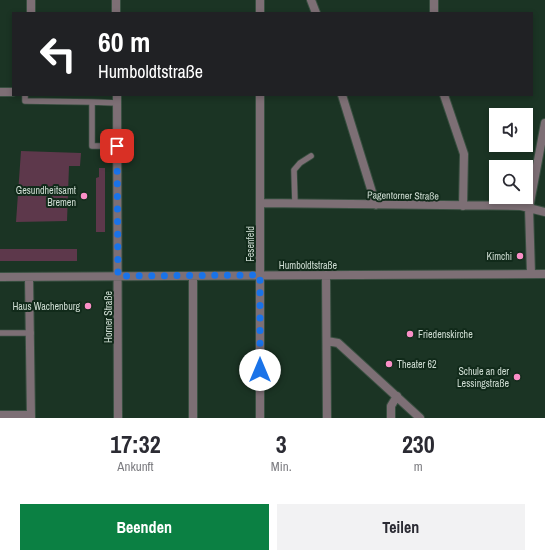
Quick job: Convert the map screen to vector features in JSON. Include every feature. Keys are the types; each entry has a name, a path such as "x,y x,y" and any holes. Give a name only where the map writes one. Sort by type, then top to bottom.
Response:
{"street":[{"path":"31,0 31,12"},
{"path":"116,0 116,12"},
{"path":"260,0 260,12"},
{"path":"311,0 316,12"},
{"path":"434,0 434,12"},
{"path":"0,92 12,92"},
{"name":"Fesenfeld","path":"260,96 260,418"},
{"path":"342,96 376,205"},
{"path":"444,96 464,154 463,206"},
{"name":"Horner Straße","path":"117,99 118,418"},
{"path":"531,274 529,208 545,123"},
{"name":"Pagentorner Straße","path":"260,203 521,206 545,212"},
{"name":"Humboldtstraße","path":"0,277 545,274"},
{"path":"326,275 327,418"},
{"path":"193,276 193,418"},
{"path":"0,415 31,416 29,277"},
{"path":"327,341 338,343 420,418"},
{"path":"391,418 391,406 397,396"}],"lane":[{"path":"24,96 25,101 92,102 117,99"},
{"path":"92,102 92,146 117,146"},
{"path":"295,204 294,170 300,163 311,156"},
{"path":"0,333 31,333"}],"shaded area":[{"path":"21,151 81,153 80,166 69,166 67,221 16,222"},
{"path":"99,168 105,168 105,232 96,232 96,178 99,177"},
{"path":"0,249 77,249 77,261 0,261"}],"place":[{"name":"Gesundheitsamt Bremen","path":"84,196"},
{"name":"Kimchi","path":"520,256"},
{"name":"Haus Wachenburg","path":"88,306"},
{"name":"Friedenskirche","path":"410,334"},
{"name":"Theater 62","path":"389,364"},
{"name":"Schule an der Lessingstraße","path":"517,377"}],"route":[{"path":"117,146 118,276 260,275 260,370"}]}
